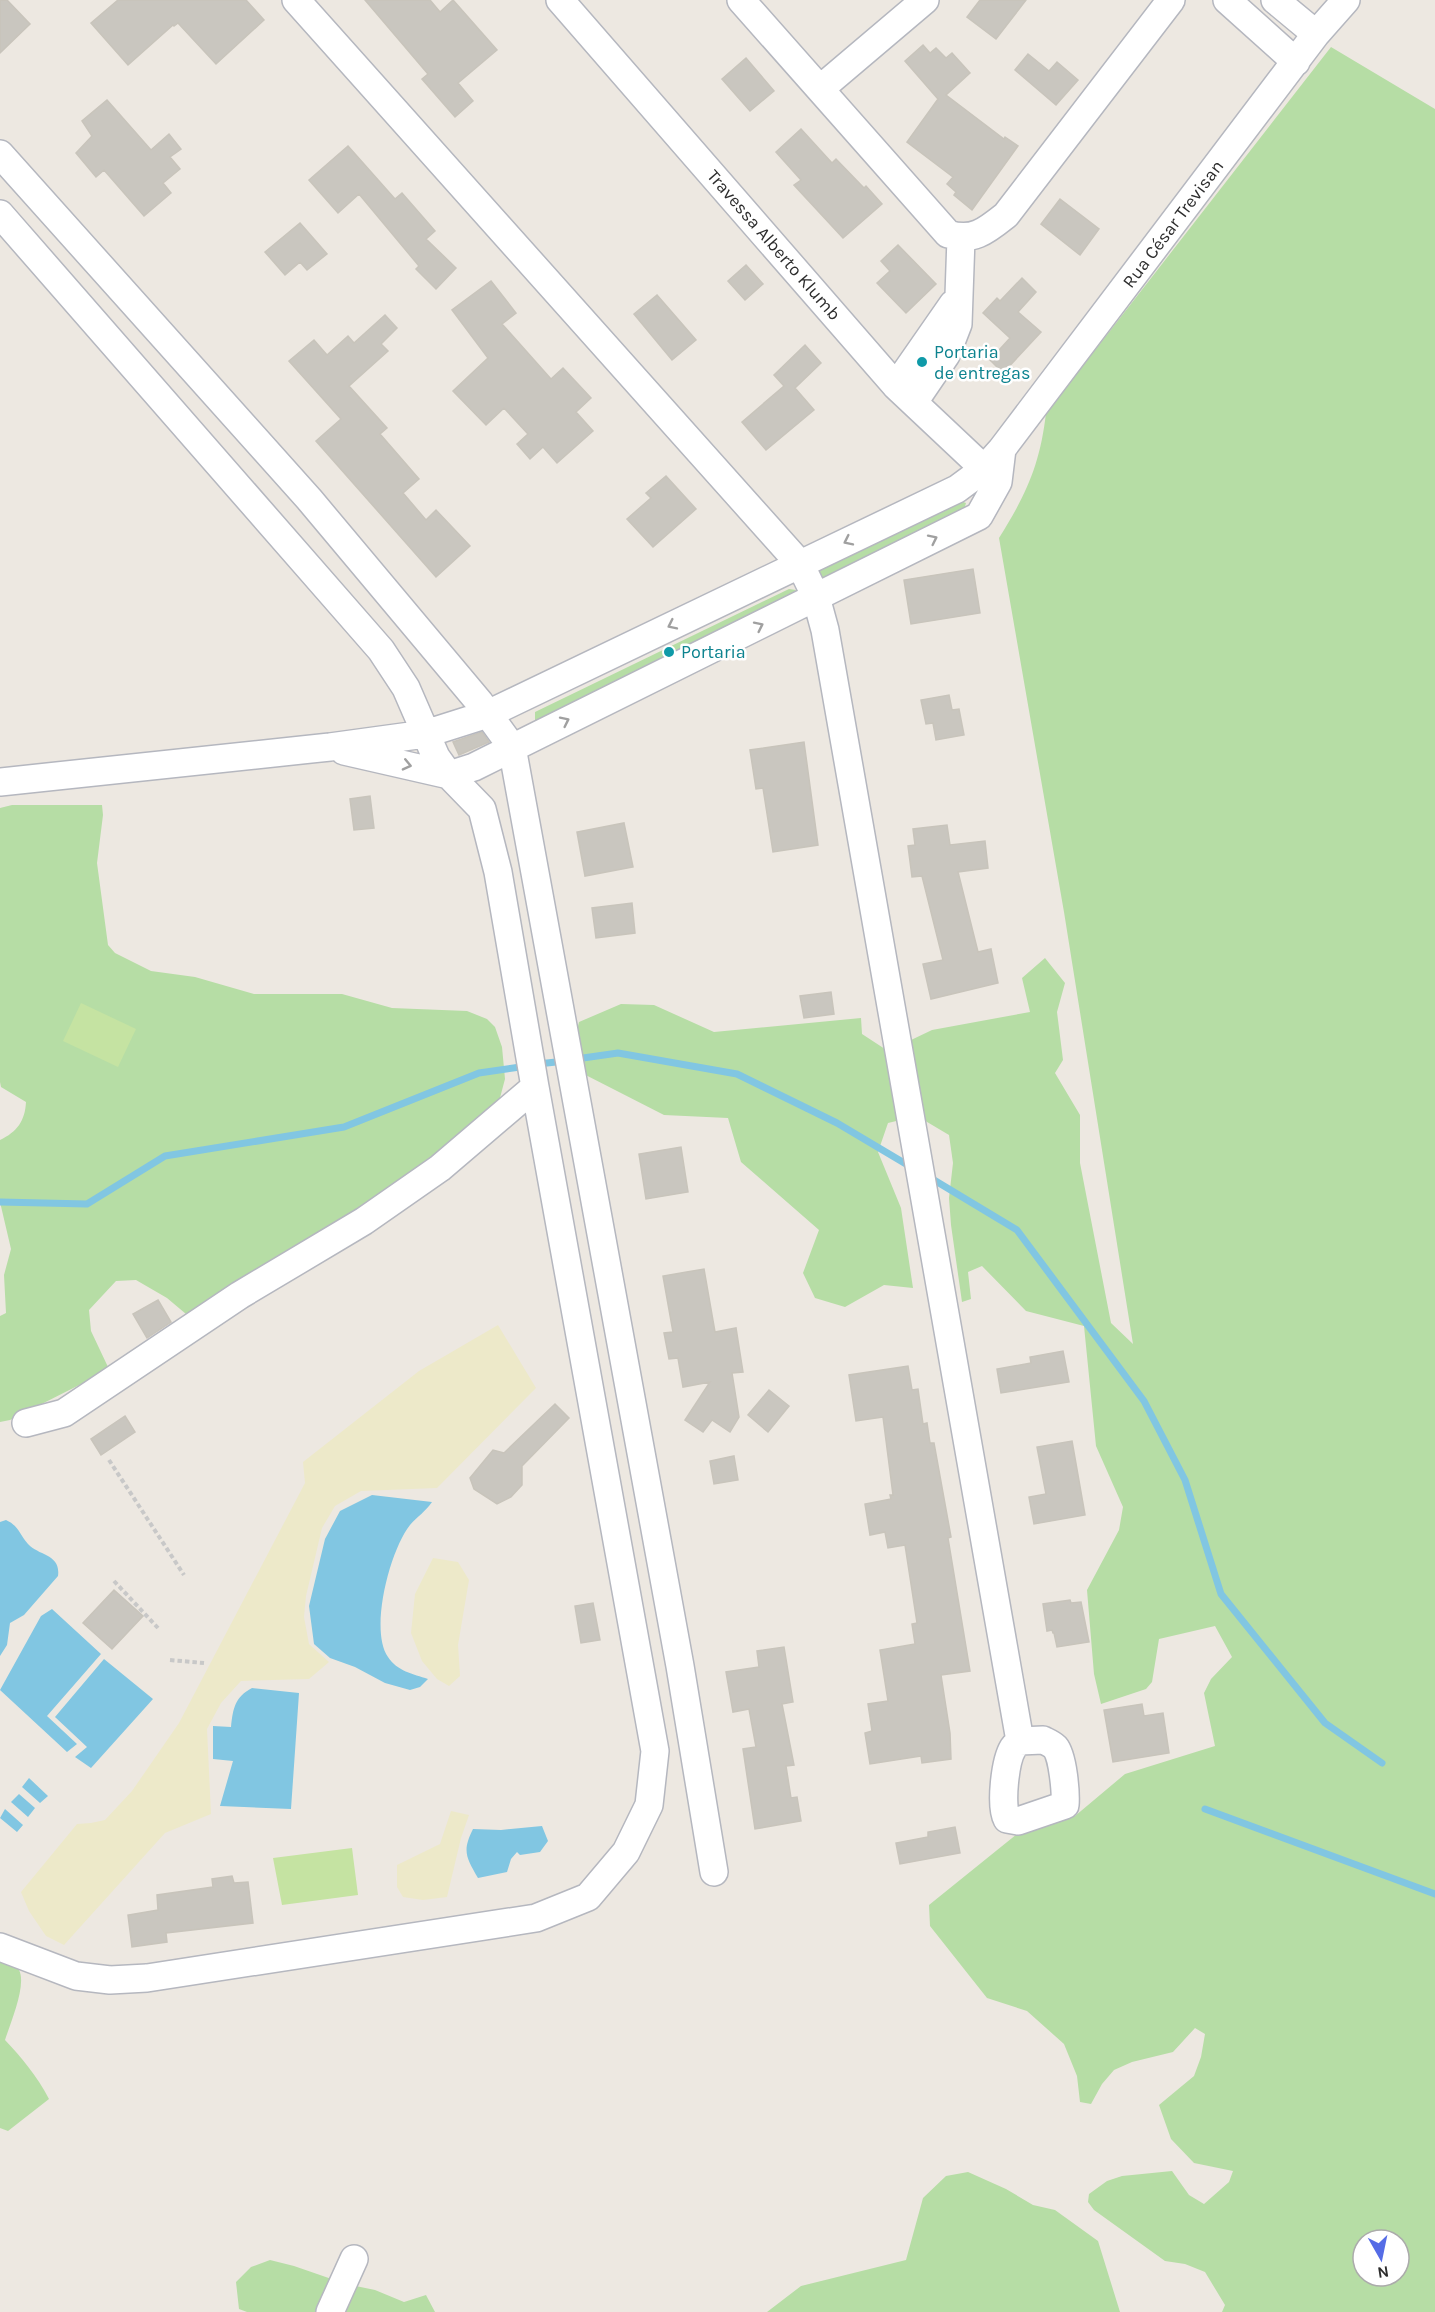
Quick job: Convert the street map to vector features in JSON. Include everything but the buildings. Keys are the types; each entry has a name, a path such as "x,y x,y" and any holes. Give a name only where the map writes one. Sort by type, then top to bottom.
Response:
{"street":[{"path":"296,0 800,564 816,597 825,630 1020,1741"},
{"name":"Travessa Alberto Klumb","path":"560,0 905,394 991,475"},
{"path":"820,89 926,0"},
{"path":"747,3 948,234 961,238 985,231 1006,215 1172,0"},
{"path":"1275,0 1316,34"},
{"name":"Rua César Trevisan","path":"991,475 1002,449 1316,34 1346,0"},
{"path":"1232,1 1296,62"},
{"path":"0,154 309,499 488,714 512,747 680,1666 714,1872"},
{"path":"0,214 381,651 406,688 436,757 449,775 482,810 498,872 655,1750 649,1804 626,1852 588,1897 536,1918 147,1978 110,1980 76,1976 0,1947"},
{"path":"905,394 946,355 958,324 961,238"},
{"path":"0,782 330,747 425,734 488,714 957,489 991,475"},
{"path":"330,747 449,775 474,767 979,516 991,475"},
{"path":"26,1424 64,1413 240,1295 364,1221 440,1168 535,1087"},
{"path":"330,2312 354,2259"}],"path":[{"path":"109,1460 184,1575"},
{"path":"114,1581 158,1628"},
{"path":"170,1660 204,1663"}],"green space":[{"path":"1331,47 1435,109 1435,2312 1222,2312 1225,2305 1205,2272 1185,2264 1165,2261 1094,2210 1088,2202 1089,2194 1107,2181 1122,2176 1172,2171 1189,2195 1204,2204 1229,2182 1233,2171 1194,2163 1171,2139 1159,2105 1194,2076 1201,2057 1205,2034 1195,2028 1173,2052 1132,2062 1114,2070 1102,2084 1091,2104 1080,2102 1077,2076 1064,2044 1027,2011 987,1998 930,1926 929,1905 1017,1834 1075,1816 1125,1774 1215,1746 1204,1693 1211,1679 1232,1657 1215,1626 1159,1639 1152,1682 1146,1689 1101,1704 1094,1674 1087,1590 1119,1530 1123,1507 1096,1446 1084,1326 1026,1311 982,1266 968,1272 971,1299 962,1302 951,1225 949,1198 953,1163 949,1135 917,1116 888,1123 878,1152 901,1208 913,1288 884,1285 845,1307 815,1298 803,1273 819,1230 741,1162 728,1118 664,1115 568,1066 579,1022 621,1004 654,1005 714,1032 861,1018 862,1034 888,1051 932,1030 1030,1012 1022,978 1045,958 1065,983 1057,1012 1063,1060 1055,1073 1080,1115 1080,1163 1111,1323 1133,1344 1064,912 999,538 1017,508 1030,479 1046,413"},
{"path":"961,501 966,503 963,513 827,581 819,577 818,570"},
{"path":"789,589 796,590 789,599 543,721 535,721 535,712"},
{"path":"12,805 102,805 103,815 97,863 108,945 115,953 151,971 195,977 254,994 342,994 392,1008 467,1011 487,1019 495,1027 502,1047 505,1079 497,1109 463,1144 186,1314 167,1298 136,1280 116,1281 89,1310 91,1331 108,1367 101,1374 10,1420 0,1422 0,1316 6,1313 4,1275 11,1249 0,1202 0,1140 19,1125 24,1115 26,1102 1,1087 0,1082 0,808"},
{"path":"81,1003 136,1029 118,1067 63,1041"},
{"path":"352,1848 358,1895 282,1905 273,1858"},
{"path":"0,1957 16,1966 21,1977 17,2005 5,2040 29,2068 49,2099 8,2131 0,2128"},
{"path":"968,2172 1006,2189 1033,2205 1055,2210 1098,2241 1120,2312 767,2312 801,2286 906,2260 923,2198 946,2176"},
{"path":"270,2260 346,2284 375,2290 404,2302 426,2295 435,2312 247,2312 239,2309 236,2282 251,2267"}],"sand":[{"path":"498,1325 536,1388 437,1488 361,1491 335,1506 322,1528 306,1596 304,1617 309,1644 329,1662 309,1679 241,1681 221,1703 207,1729 211,1814 165,1833 64,1945 46,1936 29,1911 21,1892 77,1824 105,1820 132,1791 179,1723 305,1483 303,1462 419,1371"},
{"path":"433,1558 458,1562 469,1580 458,1645 460,1676 449,1686 437,1679 422,1661 411,1633 415,1594"},
{"path":"451,1811 469,1815 447,1897 423,1900 403,1897 397,1887 397,1865 440,1844"}],"water":[{"path":"372,1495 432,1502 410,1525 395,1552 381,1610 383,1645 388,1657 401,1669 428,1679 420,1687 410,1690 385,1683 355,1667 330,1658 314,1644 309,1606 325,1539 340,1511"},
{"path":"6,1520 16,1528 28,1544 53,1559 58,1569 58,1576 24,1615 10,1623 7,1645 0,1656 0,1522"},
{"path":"52,1609 101,1654 47,1716 77,1744 67,1752 0,1690 41,1616"},
{"path":"104,1659 153,1699 91,1768 75,1757 87,1747 55,1717"},
{"path":"252,1688 299,1693 291,1809 220,1806 233,1761 213,1759 213,1726 231,1727 238,1699"},
{"path":"29,1778 48,1796 40,1803 22,1787"},
{"path":"19,1794 35,1808 28,1817 11,1802"},
{"path":"5,1809 23,1825 17,1832 0,1818"},
{"path":"542,1826 548,1841 540,1852 520,1855 517,1852 511,1859 507,1872 478,1878 467,1854 467,1843 473,1829 501,1830"}],"waterway":[{"path":"576,1059 618,1053 737,1074 837,1123 911,1167"},
{"path":"538,1064 565,1061"},
{"path":"0,1202 87,1204 165,1156 344,1127 479,1073 527,1066"},
{"path":"929,1177 1017,1230 1144,1401 1185,1480 1221,1594 1325,1723 1382,1763"},
{"path":"1205,1809 1435,1894"}],"place":[{"name":"Portaria de entregas","path":"922,362"},
{"name":"Portaria","path":"669,652"}]}
